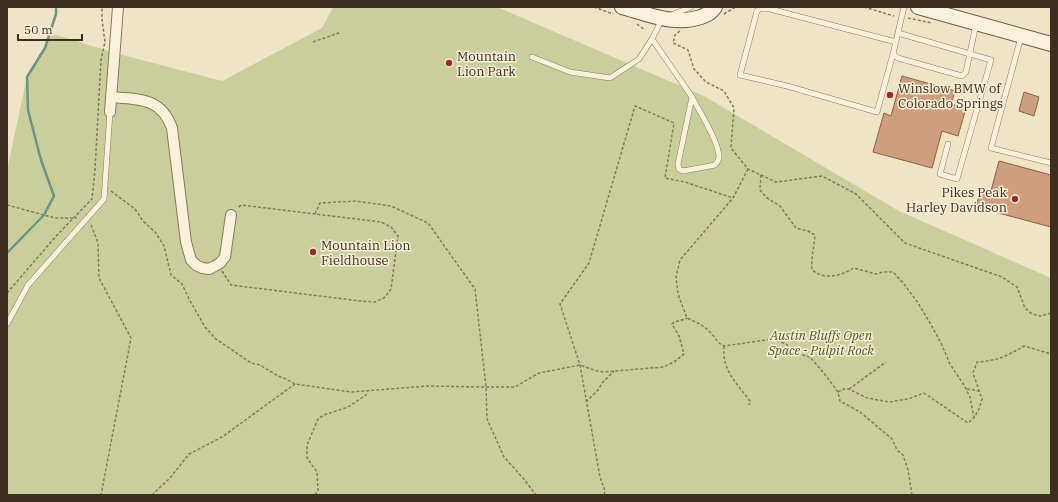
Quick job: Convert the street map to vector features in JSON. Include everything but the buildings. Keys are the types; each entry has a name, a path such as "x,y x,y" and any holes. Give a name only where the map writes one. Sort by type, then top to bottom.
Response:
{"main road":[{"path":"622,7 663,19 680,21 711,13 715,7"},
{"path":"918,7 1051,44"}],"street":[{"path":"110,112 118,7"},
{"path":"112,97 140,100 151,103 165,113 169,120 172,128 186,242 191,260 196,266 209,269 220,263 225,258 231,215"}],"lane":[{"path":"532,57 570,72 610,78 639,59 663,19 691,7"},
{"path":"896,42 770,9 761,8 757,11 740,75 787,86 877,112 893,54 896,42 904,7"},
{"path":"893,54 898,58 962,76 966,72 977,23"},
{"path":"898,33 991,60 957,179 940,174 948,144"},
{"path":"1021,36 991,148 1051,163"},
{"path":"652,39 692,96 715,141 719,157 719,161 715,165 683,171 680,169 678,164 692,96"},
{"path":"7,324 28,285 104,199 110,112"}],"path":[{"path":"7,293 58,234 92,199 101,60 105,42 102,7"},
{"path":"313,42 339,33"},
{"path":"673,43 688,50 694,69 706,82 724,91 734,108 731,148 748,169 776,182 822,176 856,194 905,243 1002,277 1017,287 1025,308 1032,314 1041,316 1051,313"},
{"path":"604,495 605,491 600,477 580,365 560,304 589,263 635,106"},
{"path":"687,318 678,294 676,277 680,260 733,198 748,169"},
{"path":"761,175 760,190 767,198 780,206 796,228 808,231 815,235 812,270 821,275 831,276 846,273 853,268 876,274 893,272 904,284 918,303 941,343 950,364 966,388 970,397 974,418"},
{"path":"109,190 136,209 143,221 156,233 164,246 171,275 182,284 205,327 216,339 251,363 260,365 295,384 351,392 428,386 515,387 540,373 580,365 603,372 663,367 674,362 684,354 681,342 672,324 687,318 700,323 724,346 773,339 786,344 796,353 810,357 838,392 840,401 860,412 892,440 897,450 903,455 908,470 912,495"},
{"path":"315,214 320,203 356,201 391,206 428,223 475,289 486,387 487,420 504,457 536,495"},
{"path":"7,205 55,218 87,218 98,243 99,278 131,338 101,495"},
{"path":"220,263 222,272 231,285 374,302 384,298 391,289 398,236 391,227 381,222 241,205 231,215"},
{"path":"724,346 724,356 727,370 750,401 749,405"},
{"path":"838,392 844,389 849,389 867,398 889,402 924,393 968,423 980,410 982,398 973,373 978,362 991,361 1009,356 1024,346 1051,354"},
{"path":"849,389 886,362"},
{"path":"586,402 598,390 602,382 614,371"},
{"path":"152,495 170,478 189,454 222,436 295,384"},
{"path":"966,388 979,390"},
{"path":"315,495 318,491 317,472 307,458 306,445 318,419 324,415 348,407 366,395 368,390"}],"green space":[{"name":"Austin Bluffs Open Space - Pulpit Rock","path":"333,7 497,7 704,96 899,211 1051,278 1051,495 7,495 7,170 27,77 45,48 50,33 115,53 222,81 322,28"}],"waterway":[{"path":"7,253 44,215 54,196 41,160 28,110 27,77 45,48 56,14 56,7"}],"place":[{"name":"Mountain Lion Park","path":"449,63"},
{"name":"Winslow BMW of Colorado Springs","path":"890,95"},
{"name":"Pikes Peak Harley Davidson","path":"1015,199"},
{"name":"Mountain Lion Fieldhouse","path":"313,252"}]}
